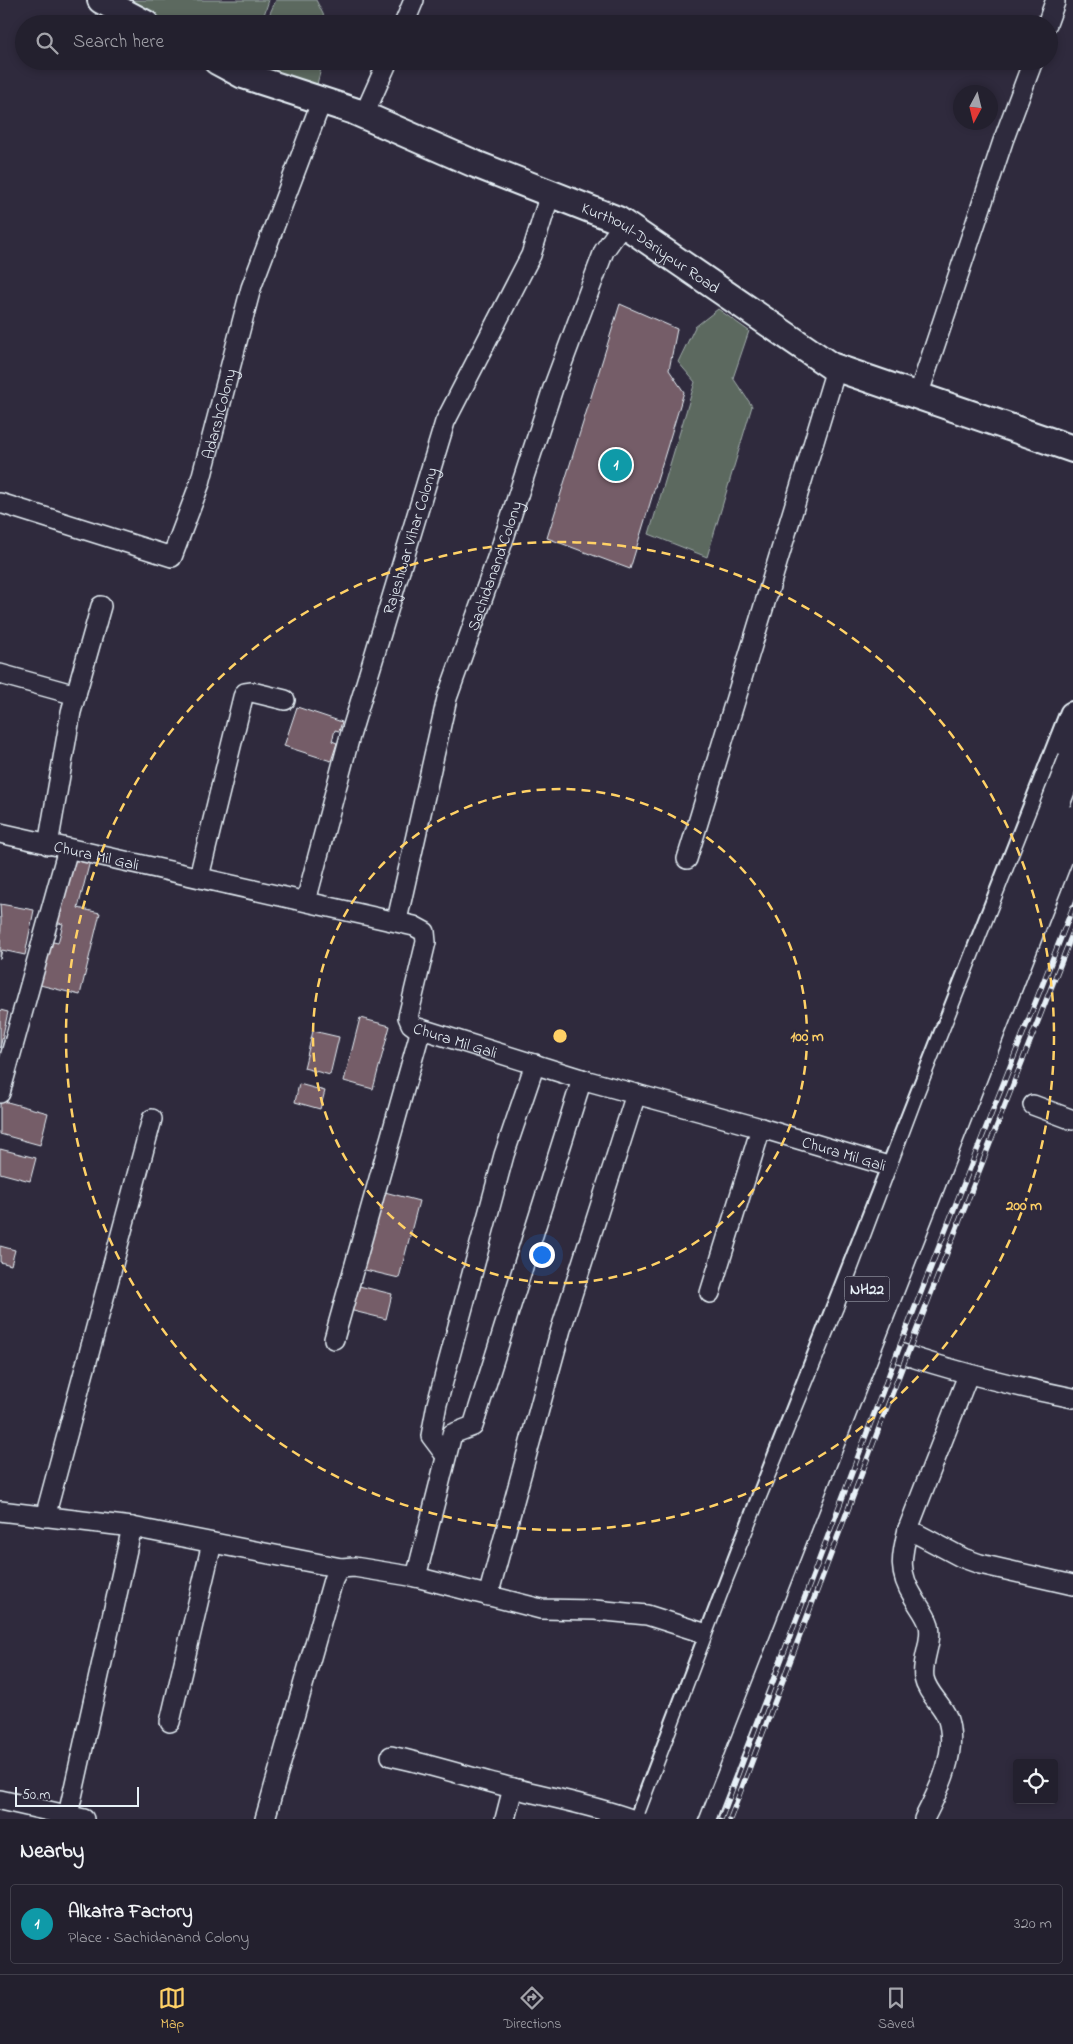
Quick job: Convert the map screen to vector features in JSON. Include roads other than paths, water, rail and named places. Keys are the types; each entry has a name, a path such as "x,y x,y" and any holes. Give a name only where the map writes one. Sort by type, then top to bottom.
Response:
{"highway":[{"name":"NH22","path":"659,1819 747,1586 857,1315 1073,759"},
{"name":"NH22","path":"683,1819 1073,820"}],"street":[{"path":"101,0 129,15"},
{"path":"408,15 414,0"},
{"path":"1050,15 1055,2"},
{"name":"Kurthoul-Dariypur Road","path":"234,70 244,75 364,115 475,164 623,224 836,369 1073,449"},
{"path":"364,115 384,70"},
{"path":"918,396 1003,141 1030,70"},
{"name":"AdarshColony","path":"0,503 172,557 200,483 251,288 322,100"},
{"name":"Rajeshwar Vihar Colony","path":"306,901 350,736 445,422 531,255 550,194"},
{"name":"Sachidanand Colony","path":"396,920 447,698 502,544 553,388 604,252 623,224"},
{"path":"687,859 836,369"},
{"path":"48,845 76,694 101,606"},
{"path":"0,674 76,694"},
{"path":"199,877 243,697 245,693 252,692 285,700"},
{"path":"643,1819 744,1553 1073,715"},
{"name":"Chura Mil Gali","path":"0,833 396,920 421,928 426,936 408,1017 411,1024 421,1029 582,1079 762,1128 895,1168"},
{"path":"0,1093 68,849"},
{"path":"702,1819 1073,867"},
{"path":"334,1339 421,1029"},
{"path":"446,1456 431,1436 437,1404 504,1155 535,1064"},
{"path":"416,1578 452,1434 473,1426 582,1079"},
{"path":"488,1596 561,1329 636,1094"},
{"path":"1033,1105 1073,1120"},
{"path":"915,1118 966,1140"},
{"path":"45,1517 152,1119"},
{"path":"710,1293 762,1128"},
{"path":"885,1348 968,1375 1073,1398"},
{"path":"924,1819 942,1780 947,1763 950,1745 949,1728 946,1716 929,1689 924,1675 929,1635 928,1623 908,1588 903,1575 903,1550 908,1529 968,1375"},
{"path":"0,1512 132,1527 341,1568 354,1567 416,1578 541,1609 595,1610 647,1615 713,1636"},
{"path":"0,1800 76,1817 132,1527"},
{"path":"908,1529 963,1558 980,1564 1073,1585"},
{"path":"170,1722 212,1543"},
{"path":"744,1553 797,1574"},
{"path":"265,1819 333,1580 341,1568"},
{"path":"391,1756 590,1806 631,1819"},
{"path":"505,1819 513,1788"}],"railway":[{"path":"721,1819 899,1348 1073,907"},
{"path":"730,1819 908,1352 1073,932"}],"place":[{"name":"Alkatra Factory","path":"616,465"}]}
